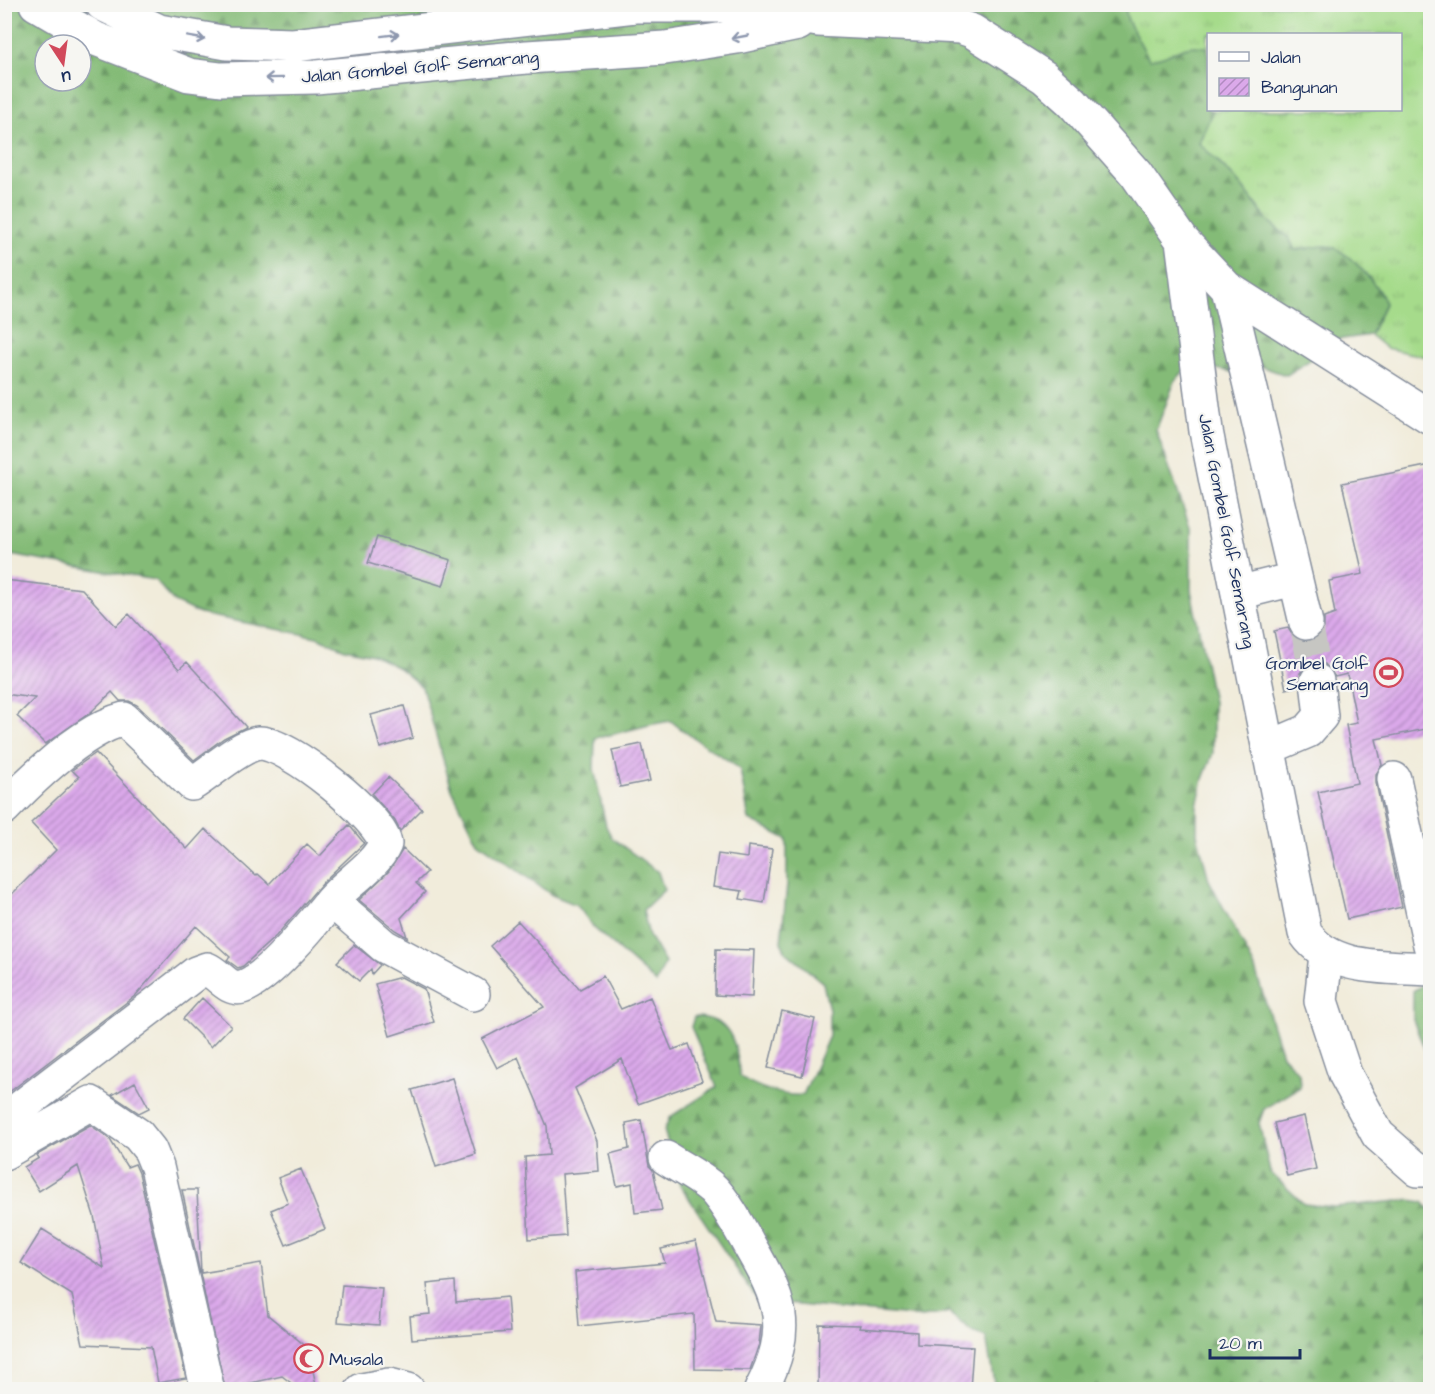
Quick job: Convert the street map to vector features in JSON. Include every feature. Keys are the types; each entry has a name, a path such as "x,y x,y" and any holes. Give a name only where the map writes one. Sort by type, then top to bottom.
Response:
{"street":[{"name":"Jalan Gombel Golf Semarang","path":"36,4 96,39 154,46 227,43 293,45 522,17 580,7 731,6 818,20 960,27 972,31 1044,77 1072,102 1136,174 1182,240 1227,288 1431,417"},
{"name":"Jalan Gombel Golf Semarang","path":"102,4 189,75 221,79 316,77 527,57 665,48 737,37 818,20"},
{"path":"522,17 527,57"},
{"name":"Jalan Gombel Golf Semarang","path":"1182,240 1206,431 1305,933 1313,945 1326,954 1364,965 1431,969"},
{"path":"1227,288 1306,623"},
{"path":"1238,593 1294,579"},
{"path":"1268,748 1308,731 1321,716 1317,681"},
{"path":"4,808 86,736 108,723 124,719 192,784 245,747 259,743 284,751 313,768 354,805 384,837 382,850 332,901 321,916 255,981 240,988 231,987 212,971 207,969 196,973 110,1036 4,1120"},
{"path":"1394,779 1431,945"},
{"path":"332,901 384,946 473,994"},
{"path":"1326,954 1321,1001 1345,1074 1378,1135 1418,1170 1431,1170"},
{"path":"4,1153 91,1103 138,1135 150,1150 157,1167 205,1389"},
{"path":"666,1158 712,1188 738,1224 770,1280 781,1318 779,1345 761,1389"},
{"path":"362,1389 389,1385 408,1389"}],"green space":[{"path":"1124,4 1128,21 1149,59 1191,46 1207,48 1207,111 1213,111 1199,143 1241,185 1267,220 1289,238 1295,250 1327,246 1344,254 1369,278 1385,303 1370,335 1329,341 1318,349 1310,360 1287,375 1249,364 1238,373 1211,368 1184,371 1175,381 1156,430 1191,530 1191,590 1213,702 1213,753 1203,779 1197,806 1197,834 1209,880 1254,966 1282,1055 1299,1073 1300,1087 1264,1109 1259,1123 1270,1172 1304,1204 1334,1207 1409,1200 1423,1202 1430,1210 1430,1389 995,1389 986,1337 972,1332 949,1313 922,1317 758,1301 680,1185 664,1130 670,1117 717,1087 691,1027 694,1017 707,1018 725,1027 734,1043 740,1076 778,1093 803,1095 829,1036 829,1010 823,983 786,952 781,942 787,885 787,839 749,820 740,769 671,721 595,738 594,769 606,826 612,838 658,872 664,890 643,910 649,936 665,963 656,983 594,928 577,905 552,895 478,842 452,790 422,687 399,668 373,655 345,649 317,637 200,614 174,602 155,580 5,554 4,5"},
{"path":"1124,5 1430,5 1430,361 1426,357 1386,348 1370,335 1385,304 1368,278 1326,246 1295,250 1289,238 1267,220 1241,185 1199,143 1213,111 1402,111 1402,33 1207,33 1207,48 1191,47 1149,59 1128,21"},
{"path":"1430,980 1430,1062 1413,1020 1413,991"}],"building":[{"path":"1431,465 1431,728 1376,739 1382,765 1376,774 1376,783 1402,907 1347,919 1318,792 1357,783 1346,725 1357,723 1347,674 1335,677 1325,664 1314,663 1306,666 1300,673 1299,686 1286,689 1274,631 1288,628 1293,636 1301,641 1310,641 1318,637 1324,628 1324,618 1335,614 1329,581 1363,574 1342,483"},
{"path":"377,537 451,560 443,586 368,563"},
{"path":"4,580 82,589 116,626 129,614 179,669 187,662 246,727 224,738 194,760 137,705 129,701 120,701 112,692 91,712 45,744 17,716 35,698 4,694"},
{"path":"404,706 413,738 380,748 371,715"},
{"path":"642,744 650,781 620,787 612,750"},
{"path":"96,753 187,849 205,829 256,876 258,874 269,884 307,844 320,856 349,825 364,843 324,881 276,936 243,966 238,968 227,960 230,957 196,926 136,995 4,1096 4,902 56,850 31,823 79,777 72,770"},
{"path":"388,777 422,809 400,831 395,821 372,794"},
{"path":"748,846 772,849 764,903 740,899 742,891 713,887 718,854 747,858"},
{"path":"403,849 427,872 416,883 425,892 401,918 407,937 359,900 389,871"},
{"path":"518,921 580,989 603,976 621,1009 650,997 672,1050 689,1044 702,1081 638,1104 622,1059 575,1088 597,1141 599,1171 562,1174 566,1236 529,1239 525,1157 549,1155 547,1126 518,1057 497,1068 482,1039 544,1007 490,946"},
{"path":"354,945 380,965 372,974 371,969 359,981 337,962"},
{"path":"716,949 754,950 752,997 715,995"},
{"path":"401,977 424,989 434,1022 390,1036 375,984"},
{"path":"202,998 231,1026 211,1047 183,1019"},
{"path":"782,1011 815,1019 802,1076 768,1068"},
{"path":"452,1078 476,1154 436,1167 412,1090"},
{"path":"135,1082 149,1108 139,1113 112,1095"},
{"path":"1304,1116 1316,1169 1287,1176 1274,1123"},
{"path":"641,1120 649,1166 653,1170 662,1210 635,1213 632,1183 617,1186 610,1154 629,1149 626,1123"},
{"path":"90,1125 109,1138 127,1167 135,1164 139,1173 186,1378 158,1383 151,1347 83,1344 72,1295 21,1263 42,1229 104,1268 94,1216 78,1166 39,1191 24,1167 39,1158 37,1155"},
{"path":"301,1169 325,1229 286,1245 271,1210 288,1203 278,1178"},
{"path":"182,1190 197,1190 201,1273 261,1263 268,1315 308,1348 317,1389 299,1389 282,1376 225,1389"},
{"path":"696,1241 716,1322 761,1325 759,1344 750,1370 695,1369 694,1314 579,1326 575,1272 665,1263 661,1249"},
{"path":"455,1281 456,1302 507,1297 510,1332 412,1339 410,1316 430,1314 427,1284"},
{"path":"342,1285 382,1288 379,1325 338,1322"},
{"path":"819,1324 860,1325 859,1328 917,1332 917,1344 973,1347 970,1389 818,1389"}],"tunnel":[{"path":"1306,623 1317,681"}],"place":[{"name":"Gombel Golf Semarang","path":"1389,673"},
{"name":"Musala","path":"308,1359"}]}
